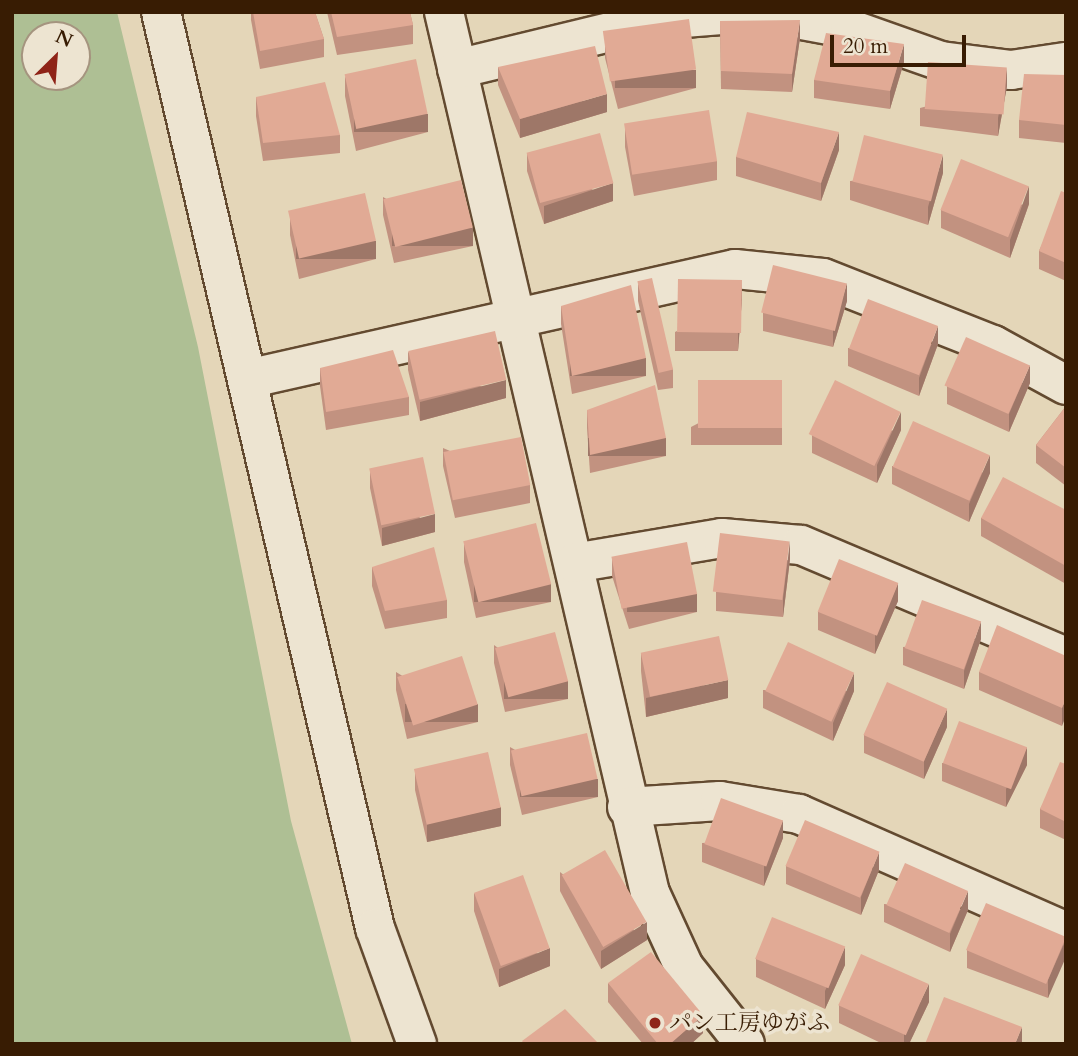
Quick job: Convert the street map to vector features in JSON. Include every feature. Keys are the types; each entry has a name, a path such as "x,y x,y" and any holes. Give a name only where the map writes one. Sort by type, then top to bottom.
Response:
{"street":[{"path":"161,12 375,928 417,1044"},
{"path":"444,12 518,318 627,807 650,893 684,967 745,1044"},
{"path":"457,69 659,20 759,12 850,29 941,61 1012,70 1066,62"},
{"path":"247,379 735,269 823,278 993,345 1066,385"},
{"path":"574,564 722,538 801,545 1066,657"},
{"path":"627,807 720,801 799,814 1066,932"}],"green space":[{"path":"12,12 117,12 198,347 291,821 352,1044 12,1044"}],"building":[{"path":"253,12 315,12 324,39 260,51"},
{"path":"331,12 410,12 413,25 337,37"},
{"path":"689,19 696,70 610,82 603,31"},
{"path":"800,20 792,74 721,71 720,21"},
{"path":"826,33 904,44 890,91 814,80"},
{"path":"595,46 607,94 520,119 498,67"},
{"path":"416,59 428,114 356,129 345,74"},
{"path":"928,62 1007,68 1004,114 925,109"},
{"path":"1024,74 1066,75 1066,125 1019,120"},
{"path":"325,82 340,135 263,143 256,97"},
{"path":"709,110 717,161 632,175 624,123"},
{"path":"747,112 839,132 821,183 736,157"},
{"path":"600,133 613,183 540,203 527,153"},
{"path":"864,135 943,155 931,201 852,182"},
{"path":"961,159 1029,186 1008,237 940,210"},
{"path":"461,180 473,228 395,247 383,199"},
{"path":"1061,191 1066,193 1066,263 1039,251"},
{"path":"365,193 376,241 299,259 288,211"},
{"path":"773,265 847,283 835,331 761,313"},
{"path":"652,278 673,370 659,373 637,281"},
{"path":"678,279 742,280 741,333 677,332"},
{"path":"631,285 646,358 572,376 561,306"},
{"path":"868,299 938,326 919,375 849,348"},
{"path":"495,331 506,380 420,400 408,351"},
{"path":"966,337 1030,365 1008,414 944,385"},
{"path":"393,350 409,397 326,412 320,368"},
{"path":"698,380 782,380 782,428 698,428"},
{"path":"835,380 901,412 874,466 809,434"},
{"path":"655,385 666,438 590,455 587,410"},
{"path":"1066,406 1066,468 1036,445"},
{"path":"913,421 990,455 969,501 893,467"},
{"path":"521,437 530,485 453,500 443,452"},
{"path":"423,457 435,514 381,525 369,468"},
{"path":"1003,477 1066,510 1066,566 981,518"},
{"path":"536,523 551,584 478,602 463,541"},
{"path":"720,533 789,542 782,600 713,592"},
{"path":"687,542 697,594 622,609 611,557"},
{"path":"434,547 447,600 385,611 372,567"},
{"path":"839,559 898,583 877,636 818,612"},
{"path":"922,600 981,622 964,669 905,648"},
{"path":"997,625 1066,656 1066,698 1062,708 979,672"},
{"path":"555,632 568,681 508,697 495,648"},
{"path":"719,636 728,680 650,697 641,653"},
{"path":"788,642 854,673 831,722 765,691"},
{"path":"462,656 478,705 413,726 397,677"},
{"path":"887,682 947,709 924,762 863,735"},
{"path":"959,721 1027,747 1011,789 943,763"},
{"path":"587,733 598,779 522,796 511,751"},
{"path":"488,752 501,808 427,825 414,769"},
{"path":"1060,762 1066,764 1066,822 1040,809"},
{"path":"721,798 783,821 766,867 704,844"},
{"path":"805,820 880,852 860,898 785,866"},
{"path":"605,850 646,922 603,947 562,875"},
{"path":"905,863 968,891 949,933 886,905"},
{"path":"523,875 550,948 501,966 474,893"},
{"path":"986,903 1066,937 1046,984 966,950"},
{"path":"772,917 845,947 828,988 755,959"},
{"path":"651,952 703,1015 670,1044 658,1044 608,983"},
{"path":"861,954 929,984 906,1035 838,1005"},
{"path":"944,997 1022,1027 1015,1044 925,1044"},
{"path":"565,1009 599,1044 524,1044 522,1041"}],"place":[{"name":"パン工房ゆがふ","path":"655,1023"}]}
